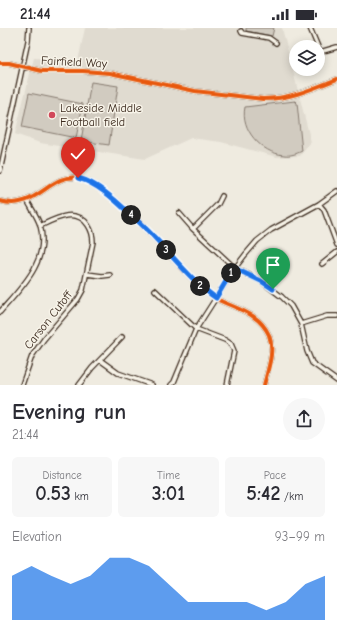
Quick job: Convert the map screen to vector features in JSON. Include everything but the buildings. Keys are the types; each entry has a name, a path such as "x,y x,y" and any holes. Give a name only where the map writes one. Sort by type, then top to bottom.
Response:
{"street":[{"path":"0,171 23,67 29,28"},
{"path":"310,28 315,40"},
{"path":"241,31 242,33 269,38 276,43"},
{"path":"325,51 337,47"},
{"name":"Fairfield Way","path":"0,63 9,63 42,71 83,71 110,73 195,91 272,99 295,96 337,80"},
{"path":"0,201 12,203 27,200 35,197 62,179 69,177 86,180 119,203 157,240 200,286 216,298 246,311 256,318 263,326 269,335 271,347 271,358 264,385"},
{"path":"171,385 174,382 196,329 234,268 257,241 271,230 319,204 337,191"},
{"path":"193,229 218,204 222,196"},
{"path":"0,312 27,282 34,271 38,260 40,247 40,226 27,200"},
{"path":"319,204 324,210 337,246"},
{"path":"179,213 193,229 234,268 261,281 291,306 301,324 307,351 312,363 337,380"},
{"name":"Carson Cutoff","path":"22,385 32,356 44,339 78,300 83,290 93,235 85,222 72,215 64,216 40,226"},
{"path":"322,264 337,252"},
{"path":"87,274 102,276 110,275"},
{"path":"155,290 196,329 225,340 233,348 234,351 227,385"},
{"path":"301,324 327,316 337,316"},
{"path":"79,385 122,337"},
{"path":"100,360 118,373 152,385"}],"shaded area":[{"path":"85,28 282,28 289,56 289,76 294,76 311,142 300,156 277,157 221,142 191,138 145,159 40,143 15,134 34,58 78,61"},
{"path":"246,28 274,28 272,36 246,31"},
{"path":"91,82 118,86 109,145 81,141"},
{"name":"Lakeside Middle Football field","path":"29,93 83,104 76,138 22,127"},
{"path":"295,101 297,103 302,151 286,155 268,150 260,145 249,131 246,124 244,115 245,107"}],"cycle path":[{"path":"0,63 9,63 42,71 83,71 110,73 195,91 263,99 273,99 292,95 310,90 337,79"},
{"path":"0,201 13,203 23,201 33,197 59,181 68,178 84,179 99,188 127,210 188,275 214,298 249,314 261,323 271,341 271,354 264,385"}],"place":[{"name":"Lakeside Middle Football field","path":"52,115"}],"route":[{"path":"78,178 86,180 119,203 157,240 200,286 216,298 234,268 261,281 273,289"}]}
